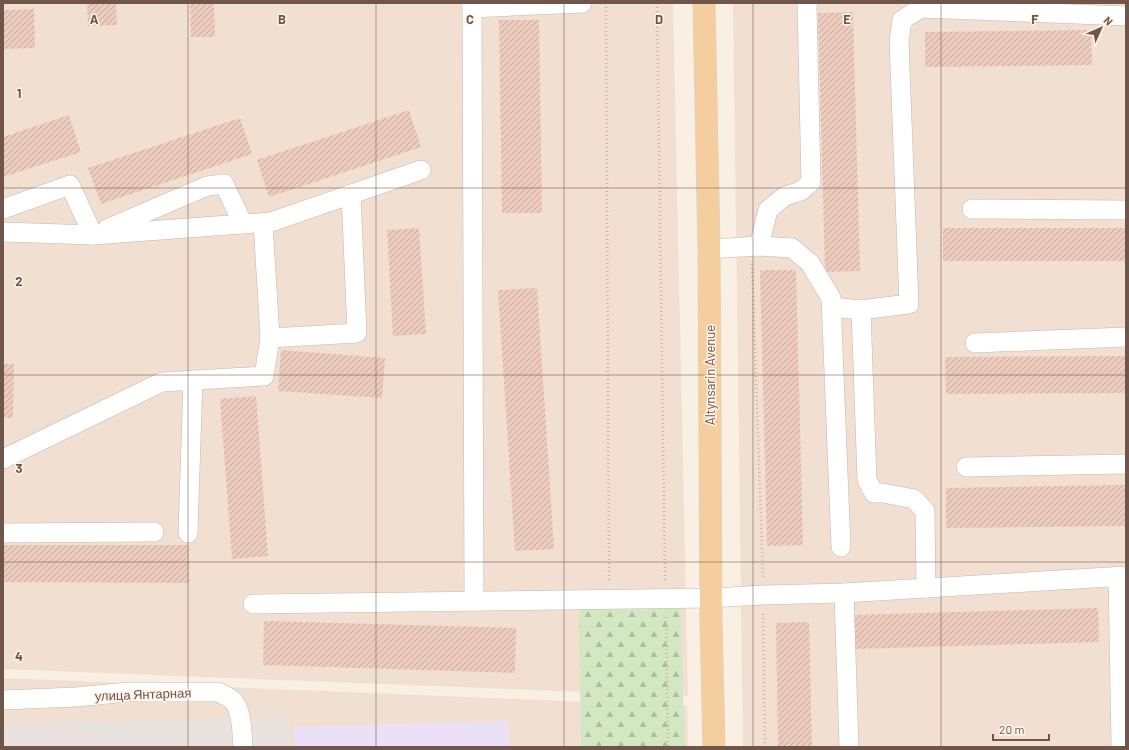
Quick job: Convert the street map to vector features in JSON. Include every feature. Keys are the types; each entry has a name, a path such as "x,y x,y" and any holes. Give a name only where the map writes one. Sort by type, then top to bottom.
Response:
{"main road":[{"name":"Altynsarin Avenue","path":"704,3 709,249 711,598 714,747"}],"street":[{"path":"474,601 472,6 582,3"},
{"path":"756,254 768,210 785,196 801,191 811,182 808,3"},
{"path":"832,307 861,310 909,304 899,41 902,20 921,8 1126,16"},
{"path":"3,232 93,235 271,222 421,170"},
{"path":"93,235 207,186 224,184 243,224"},
{"path":"3,209 70,185 93,235"},
{"path":"270,338 357,333 351,194"},
{"path":"972,209 1126,210"},
{"path":"3,459 162,382 264,376 270,338 263,223"},
{"path":"709,249 756,254 792,248 810,263 831,298 841,546"},
{"path":"861,310 867,480 874,493 883,493 914,499 925,511 926,588"},
{"path":"975,343 1126,337"},
{"path":"188,533 193,380"},
{"path":"966,467 1126,464"},
{"path":"3,533 154,532"},
{"path":"253,604 711,598 844,593 1122,576 1121,747"},
{"path":"844,593 849,747"},
{"name":"улица Янтарная","path":"3,700 76,697 128,692 218,692 229,697 236,704 243,747"}],"path":[{"path":"606,3 609,599"},
{"path":"656,3 668,747"},
{"path":"756,254 764,595 765,747"}],"shaded area":[{"path":"3,3 673,3 688,696 3,669"},
{"path":"733,3 1126,3 1126,747 743,747"},
{"path":"3,678 687,706 688,747 3,747"},
{"path":"288,717 289,747 3,747 3,724"},
{"path":"508,721 509,747 294,747 293,727"}],"green space":[{"path":"680,606 685,747 581,747 579,608"}],"building":[{"path":"87,3 116,3 117,25 88,26"},
{"path":"190,3 214,3 215,37 191,37"},
{"path":"34,9 35,48 3,49 3,10"},
{"path":"853,12 860,271 825,272 818,13"},
{"path":"499,20 539,20 542,213 502,213"},
{"path":"1091,30 1092,65 925,67 925,32"},
{"path":"409,110 421,147 269,197 257,160"},
{"path":"69,115 81,152 3,177 3,137"},
{"path":"240,118 252,154 101,204 88,168"},
{"path":"419,228 426,334 393,336 387,230"},
{"path":"943,228 1126,228 1126,261 943,261"},
{"path":"796,270 803,545 767,546 760,271"},
{"path":"537,288 554,549 515,551 498,290"},
{"path":"281,350 385,358 382,398 278,391"},
{"path":"1126,356 1126,393 946,394 945,357"},
{"path":"3,364 14,364 13,418 3,418"},
{"path":"256,396 268,556 232,559 220,399"},
{"path":"1126,485 1126,526 946,528 946,488"},
{"path":"3,545 189,545 189,583 3,582"},
{"path":"1098,608 1099,642 854,649 853,615"},
{"path":"264,621 516,628 515,673 263,665"},
{"path":"809,622 812,747 778,747 776,623"}]}
